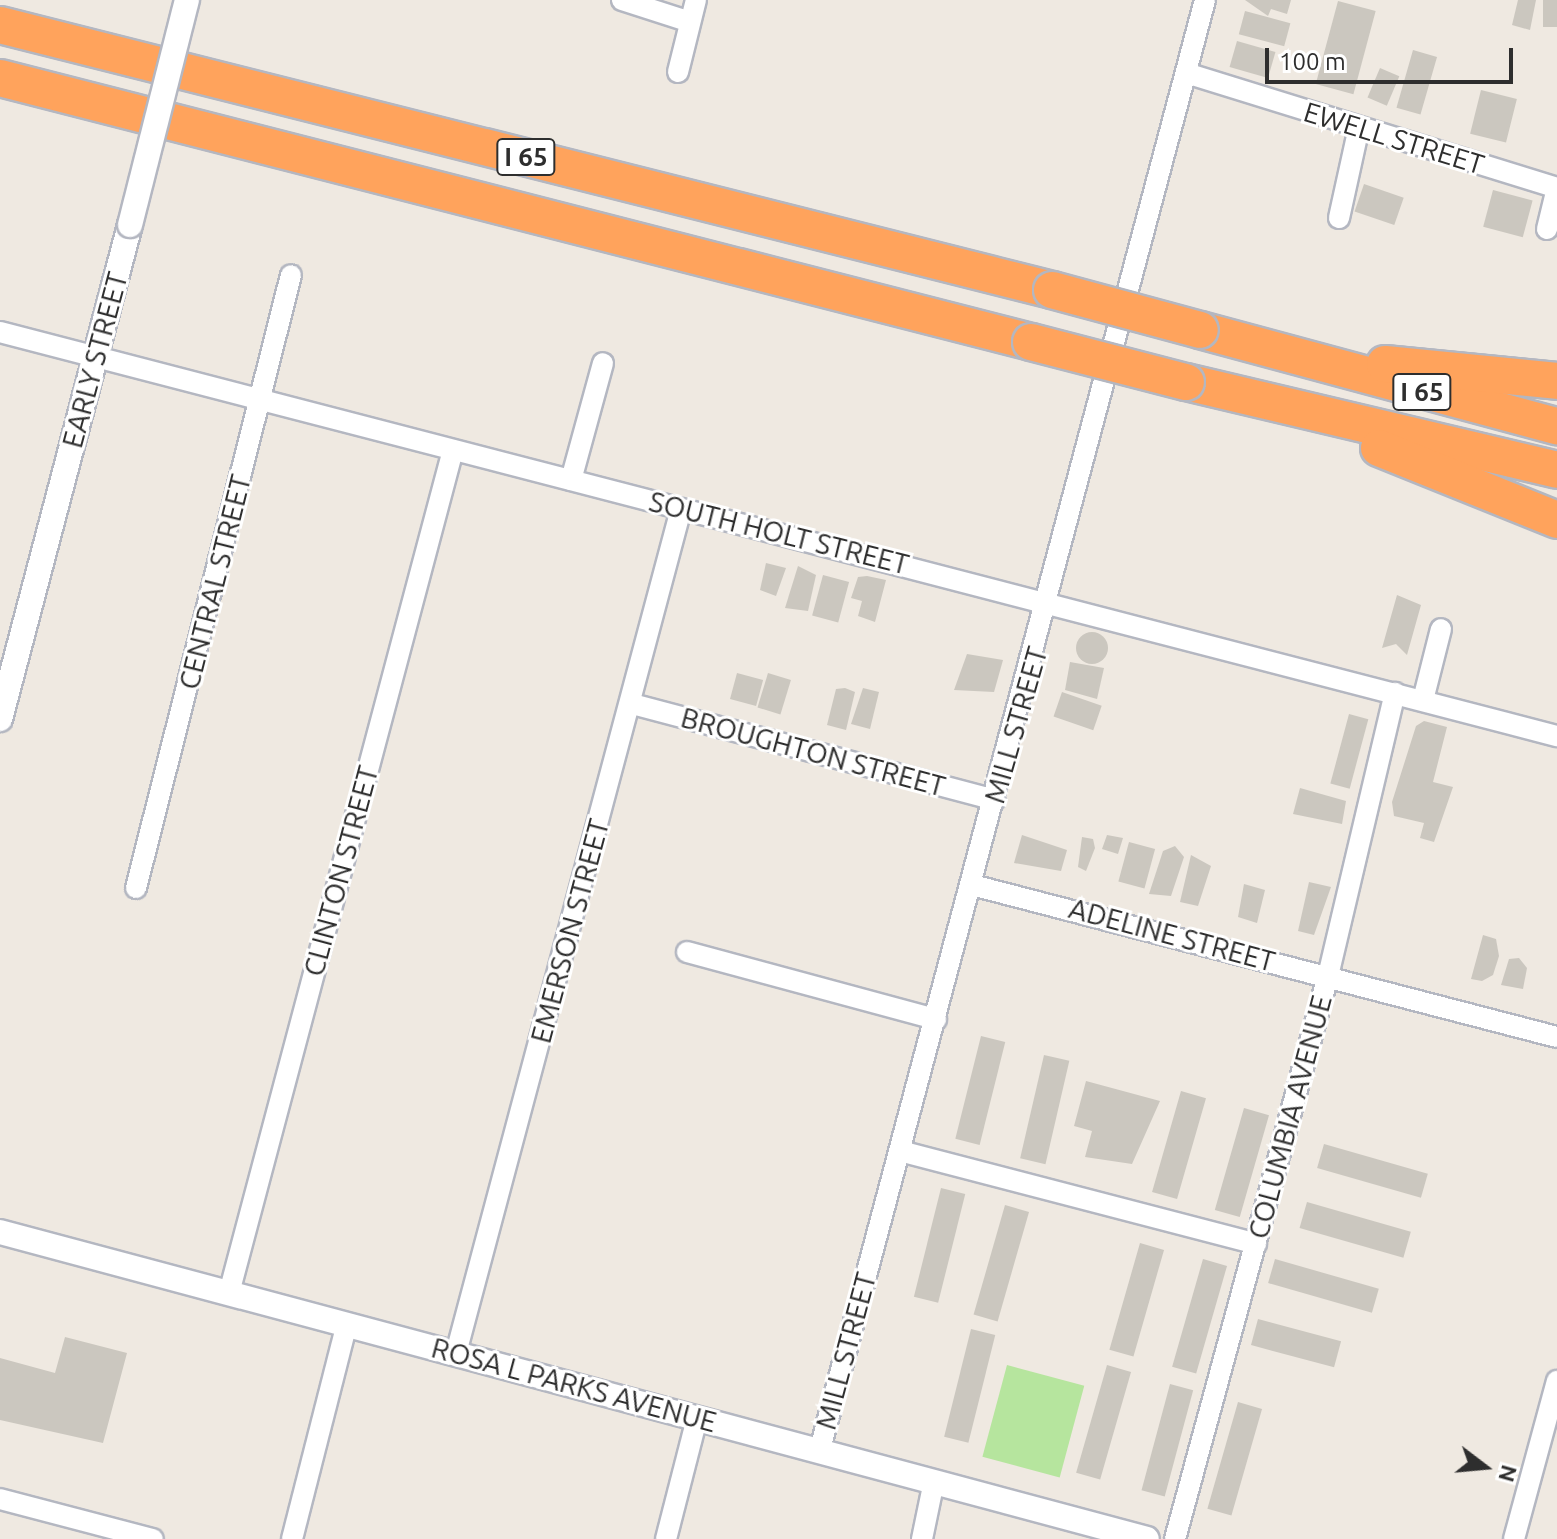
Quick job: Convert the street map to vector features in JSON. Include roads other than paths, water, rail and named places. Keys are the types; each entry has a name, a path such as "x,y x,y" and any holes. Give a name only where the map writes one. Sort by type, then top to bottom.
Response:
{"highway":[{"name":"I 65","path":"0,25 1052,290 1557,426"},
{"name":"I 65","path":"0,78 1186,382 1557,470"},
{"path":"1288,355 1557,381"},
{"path":"1287,404 1557,520"}],"street":[{"name":"EARLY STREET","path":"0,719 187,0"},
{"path":"622,0 690,22"},
{"path":"678,72 696,0"},
{"name":"MILL STREET","path":"820,1449 1050,602 1205,0"},
{"name":"EWELL STREET","path":"1186,73 1557,188"},
{"path":"1339,218 1359,127"},
{"path":"1547,229 1557,188"},
{"name":"CENTRAL STREET","path":"136,888 291,275"},
{"name":"SOUTH HOLT STREET","path":"0,332 1557,736"},
{"path":"571,480 603,363"},
{"name":"CLINTON STREET","path":"229,1293 453,450"},
{"name":"EMERSON STREET","path":"456,1353 632,704 681,509"},
{"path":"1423,700 1441,629"},
{"name":"COLUMBIA AVENUE","path":"1175,1539 1328,976 1395,693"},
{"name":"BROUGHTON STREET","path":"632,704 995,800"},
{"name":"ADELINE STREET","path":"972,885 1557,1037"},
{"path":"687,952 936,1019"},
{"path":"900,1151 1256,1244"},
{"name":"ROSA L PARKS AVENUE","path":"0,1232 1147,1539"},
{"path":"292,1539 347,1324"},
{"path":"1514,1539 1557,1381"},
{"path":"666,1539 697,1418"},
{"path":"922,1539 934,1481"},
{"path":"0,1499 153,1539"}]}
